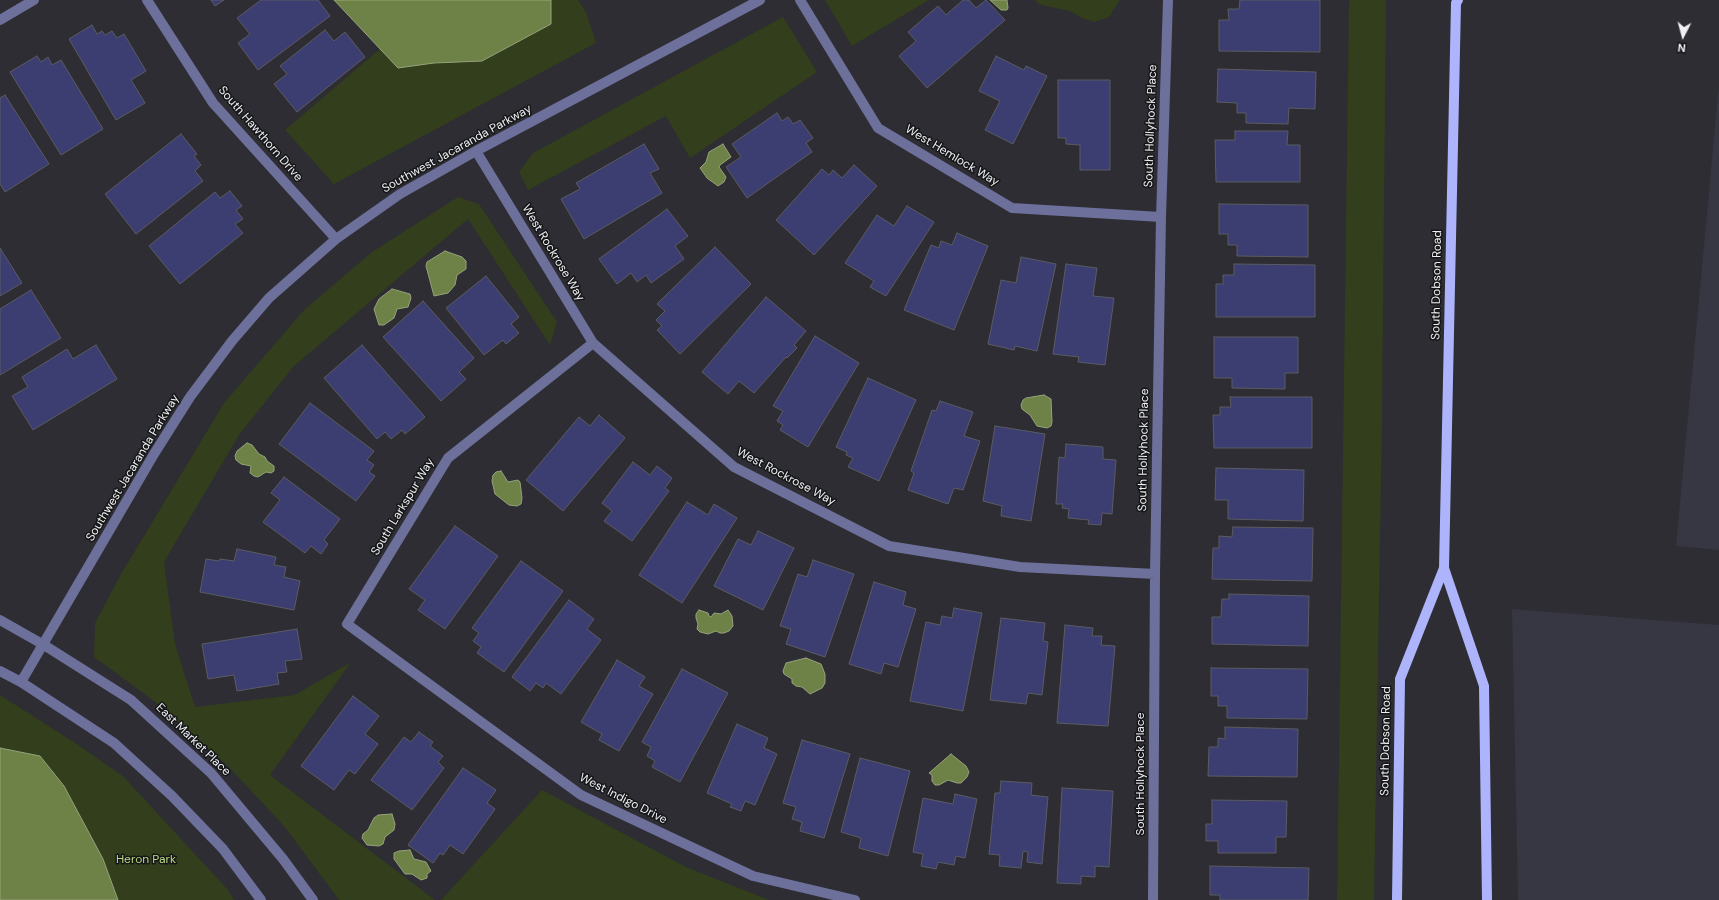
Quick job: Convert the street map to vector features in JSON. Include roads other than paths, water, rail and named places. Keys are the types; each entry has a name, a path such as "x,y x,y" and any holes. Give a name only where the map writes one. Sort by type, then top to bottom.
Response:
{"main road":[{"name":"South Dobson Road","path":"1456,1 1444,568 1484,686 1487,900"},
{"name":"South Dobson Road","path":"1397,900 1400,679 1444,568"}],"street":[{"path":"0,20 34,0"},
{"name":"South Hawthorn Drive","path":"147,0 213,103 336,239"},
{"name":"Southwest Jacaranda Parkway","path":"21,682 44,645 154,454 190,397 232,341 270,298 336,239 400,194 476,151 760,0"},
{"name":"West Hemlock Way","path":"800,0 878,128 1012,208 1162,216"},
{"name":"South Hollyhock Place","path":"1153,900 1155,574 1168,0"},
{"name":"West Rockrose Way","path":"476,151 593,343 734,467 889,546 1020,567 1155,574"},
{"name":"South Larkspur Way","path":"347,624 448,458 593,343"},
{"name":"East Market Place","path":"0,620 44,645 131,700 211,773 314,900"},
{"name":"West Indigo Drive","path":"347,624 580,795 753,876 855,900"},
{"path":"0,671 21,682 114,744 155,780 223,849 261,900"}],"park label":[{"name":"Heron Park","path":"146,860"}]}
